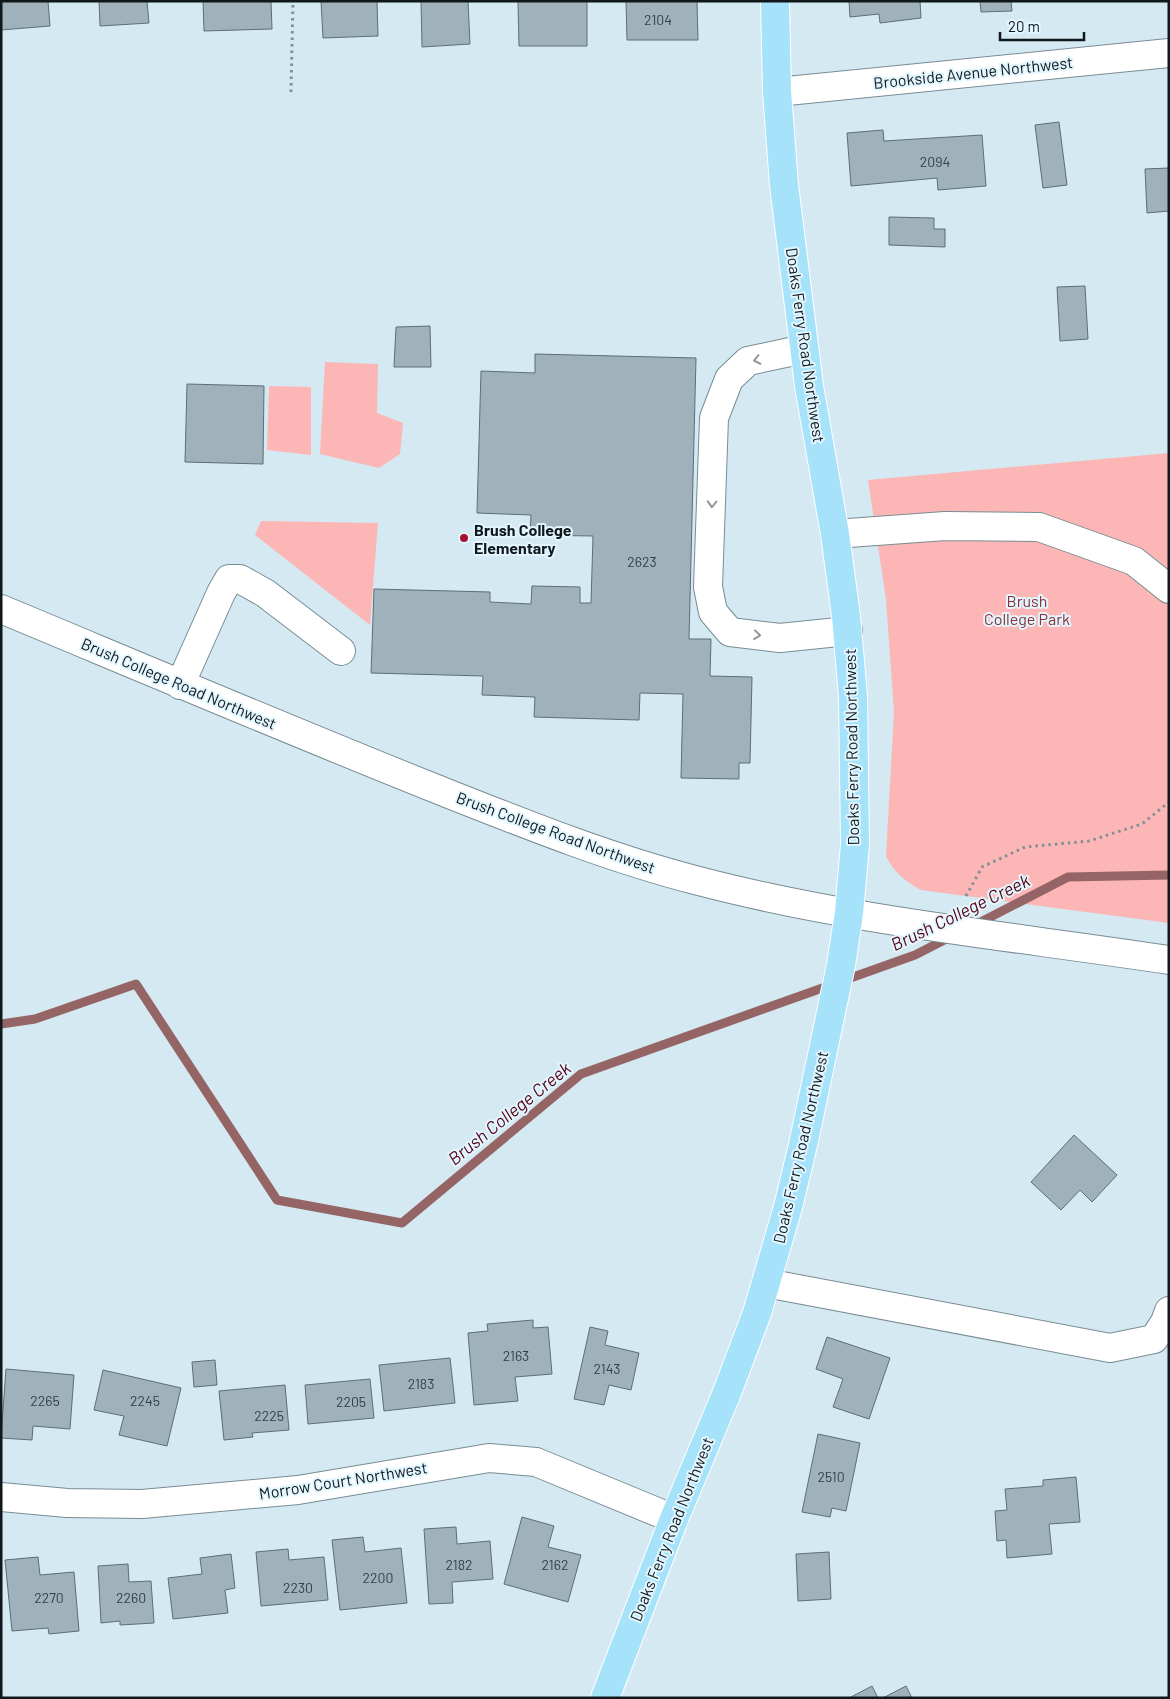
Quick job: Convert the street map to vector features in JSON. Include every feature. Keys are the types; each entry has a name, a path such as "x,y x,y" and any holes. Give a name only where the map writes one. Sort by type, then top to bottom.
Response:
{"main road":[{"name":"Doaks Ferry Road Northwest","path":"604,1698 674,1519 726,1395 766,1283 803,1145 841,965 849,913 855,844 855,790 853,696 848,631 836,534 804,350 784,186 777,92 775,1"}],"street":[{"name":"Brookside Avenue Northwest","path":"777,92 1169,53"},
{"path":"804,350 748,362 729,379 714,418 708,587 713,612 730,632 780,638 848,631"},
{"path":"836,534 945,526 1039,527 1134,561 1169,589"},
{"path":"180,684 220,593 229,579 240,579 265,594 341,651"},
{"name":"Brush College Road Northwest","path":"1,609 180,684 569,841 695,880 791,904 1169,960"},
{"path":"766,1283 1110,1348 1154,1339 1166,1322 1169,1311"},
{"name":"Morrow Court Northwest","path":"1,1497 67,1503 142,1504 298,1490 489,1458 536,1462 674,1519"}],"path":[{"path":"291,92 293,1"},
{"path":"966,896 982,867 1025,847 1089,841 1142,824 1169,802"}],"green space":[{"path":"325,362 378,364 377,413 403,423 400,454 379,468 320,454"},
{"path":"269,386 311,387 311,455 267,450"},
{"name":"Brush College Park","path":"1169,453 1169,923 921,890 901,876 886,856 894,712 886,599 868,480"},
{"path":"261,521 378,523 370,625 255,535"}],"building":[{"path":"1,1 48,1 50,26 1,30"},
{"path":"99,1 147,1 149,23 100,26"},
{"path":"203,1 271,1 272,29 204,31"},
{"path":"321,1 377,1 378,36 323,38"},
{"path":"421,1 468,1 470,44 422,47"},
{"path":"518,1 587,1 587,46 519,46"},
{"path":"626,1 697,1 698,40 627,40"},
{"path":"849,1 920,1 921,18 880,23 879,14 850,17"},
{"path":"980,1 1011,1 1012,11 981,12"},
{"path":"1059,122 1067,185 1043,188 1035,125"},
{"path":"883,130 884,141 982,135 986,186 938,190 937,178 851,186 847,133"},
{"path":"1169,168 1169,211 1147,213 1145,169"},
{"path":"889,217 934,218 934,229 945,229 945,247 889,245"},
{"path":"1085,286 1088,339 1060,341 1057,287"},
{"path":"430,326 431,367 394,367 396,327"},
{"name":"Brush College Elementary","path":"535,354 696,358 689,639 711,639 710,676 752,677 750,763 739,763 739,779 681,778 683,694 640,693 639,720 534,717 535,697 482,695 483,676 371,673 374,589 490,592 490,602 531,604 532,586 580,587 580,603 591,603 593,536 530,535 531,515 477,513 481,371 535,373"},
{"path":"187,384 264,386 263,464 185,462"},
{"path":"1074,1135 1117,1175 1092,1202 1080,1190 1061,1210 1031,1182"},
{"path":"533,1320 533,1328 548,1327 552,1374 515,1377 518,1401 474,1405 468,1333 488,1331 487,1324"},
{"path":"590,1327 608,1331 605,1345 639,1353 631,1390 609,1385 604,1405 574,1399"},
{"path":"827,1337 890,1358 869,1419 833,1407 843,1379 816,1369"},
{"path":"450,1358 455,1403 384,1411 379,1365"},
{"path":"215,1360 217,1385 194,1387 192,1362"},
{"path":"6,1369 74,1375 70,1429 33,1426 32,1440 1,1438"},
{"path":"103,1370 181,1388 167,1446 119,1435 124,1416 94,1410"},
{"path":"370,1379 374,1418 308,1424 305,1385"},
{"path":"285,1385 289,1430 252,1433 253,1437 224,1440 219,1391"},
{"path":"818,1434 860,1443 846,1511 832,1508 830,1517 802,1512"},
{"path":"1076,1477 1080,1522 1049,1524 1052,1554 1007,1558 1006,1540 997,1541 995,1511 1007,1510 1005,1489 1043,1486 1043,1480"},
{"path":"522,1517 554,1526 548,1547 581,1555 568,1602 504,1584"},
{"path":"456,1527 457,1544 490,1541 493,1579 452,1582 453,1603 429,1604 424,1529"},
{"path":"363,1537 365,1552 401,1548 407,1603 340,1610 332,1540"},
{"path":"288,1549 289,1560 324,1557 328,1600 261,1606 256,1552"},
{"path":"829,1552 831,1599 798,1601 796,1554"},
{"path":"231,1554 235,1588 225,1590 228,1613 173,1619 168,1578 202,1574 200,1558"},
{"path":"38,1557 40,1575 74,1572 79,1631 49,1634 48,1628 12,1631 5,1560"},
{"path":"128,1564 129,1582 151,1581 154,1623 120,1625 120,1621 101,1623 98,1566"},
{"path":"872,1686 878,1698 851,1698 851,1697"},
{"path":"906,1686 912,1698 883,1698"}],"waterway":[{"name":"Brush College Creek","path":"975,925 1068,877 1169,875"},
{"name":"Brush College Creek","path":"1,1024 35,1019 136,984 277,1200 402,1223 581,1074 915,955 952,936"}],"place":[{"name":"Brush College Elementary","path":"464,538"}]}
